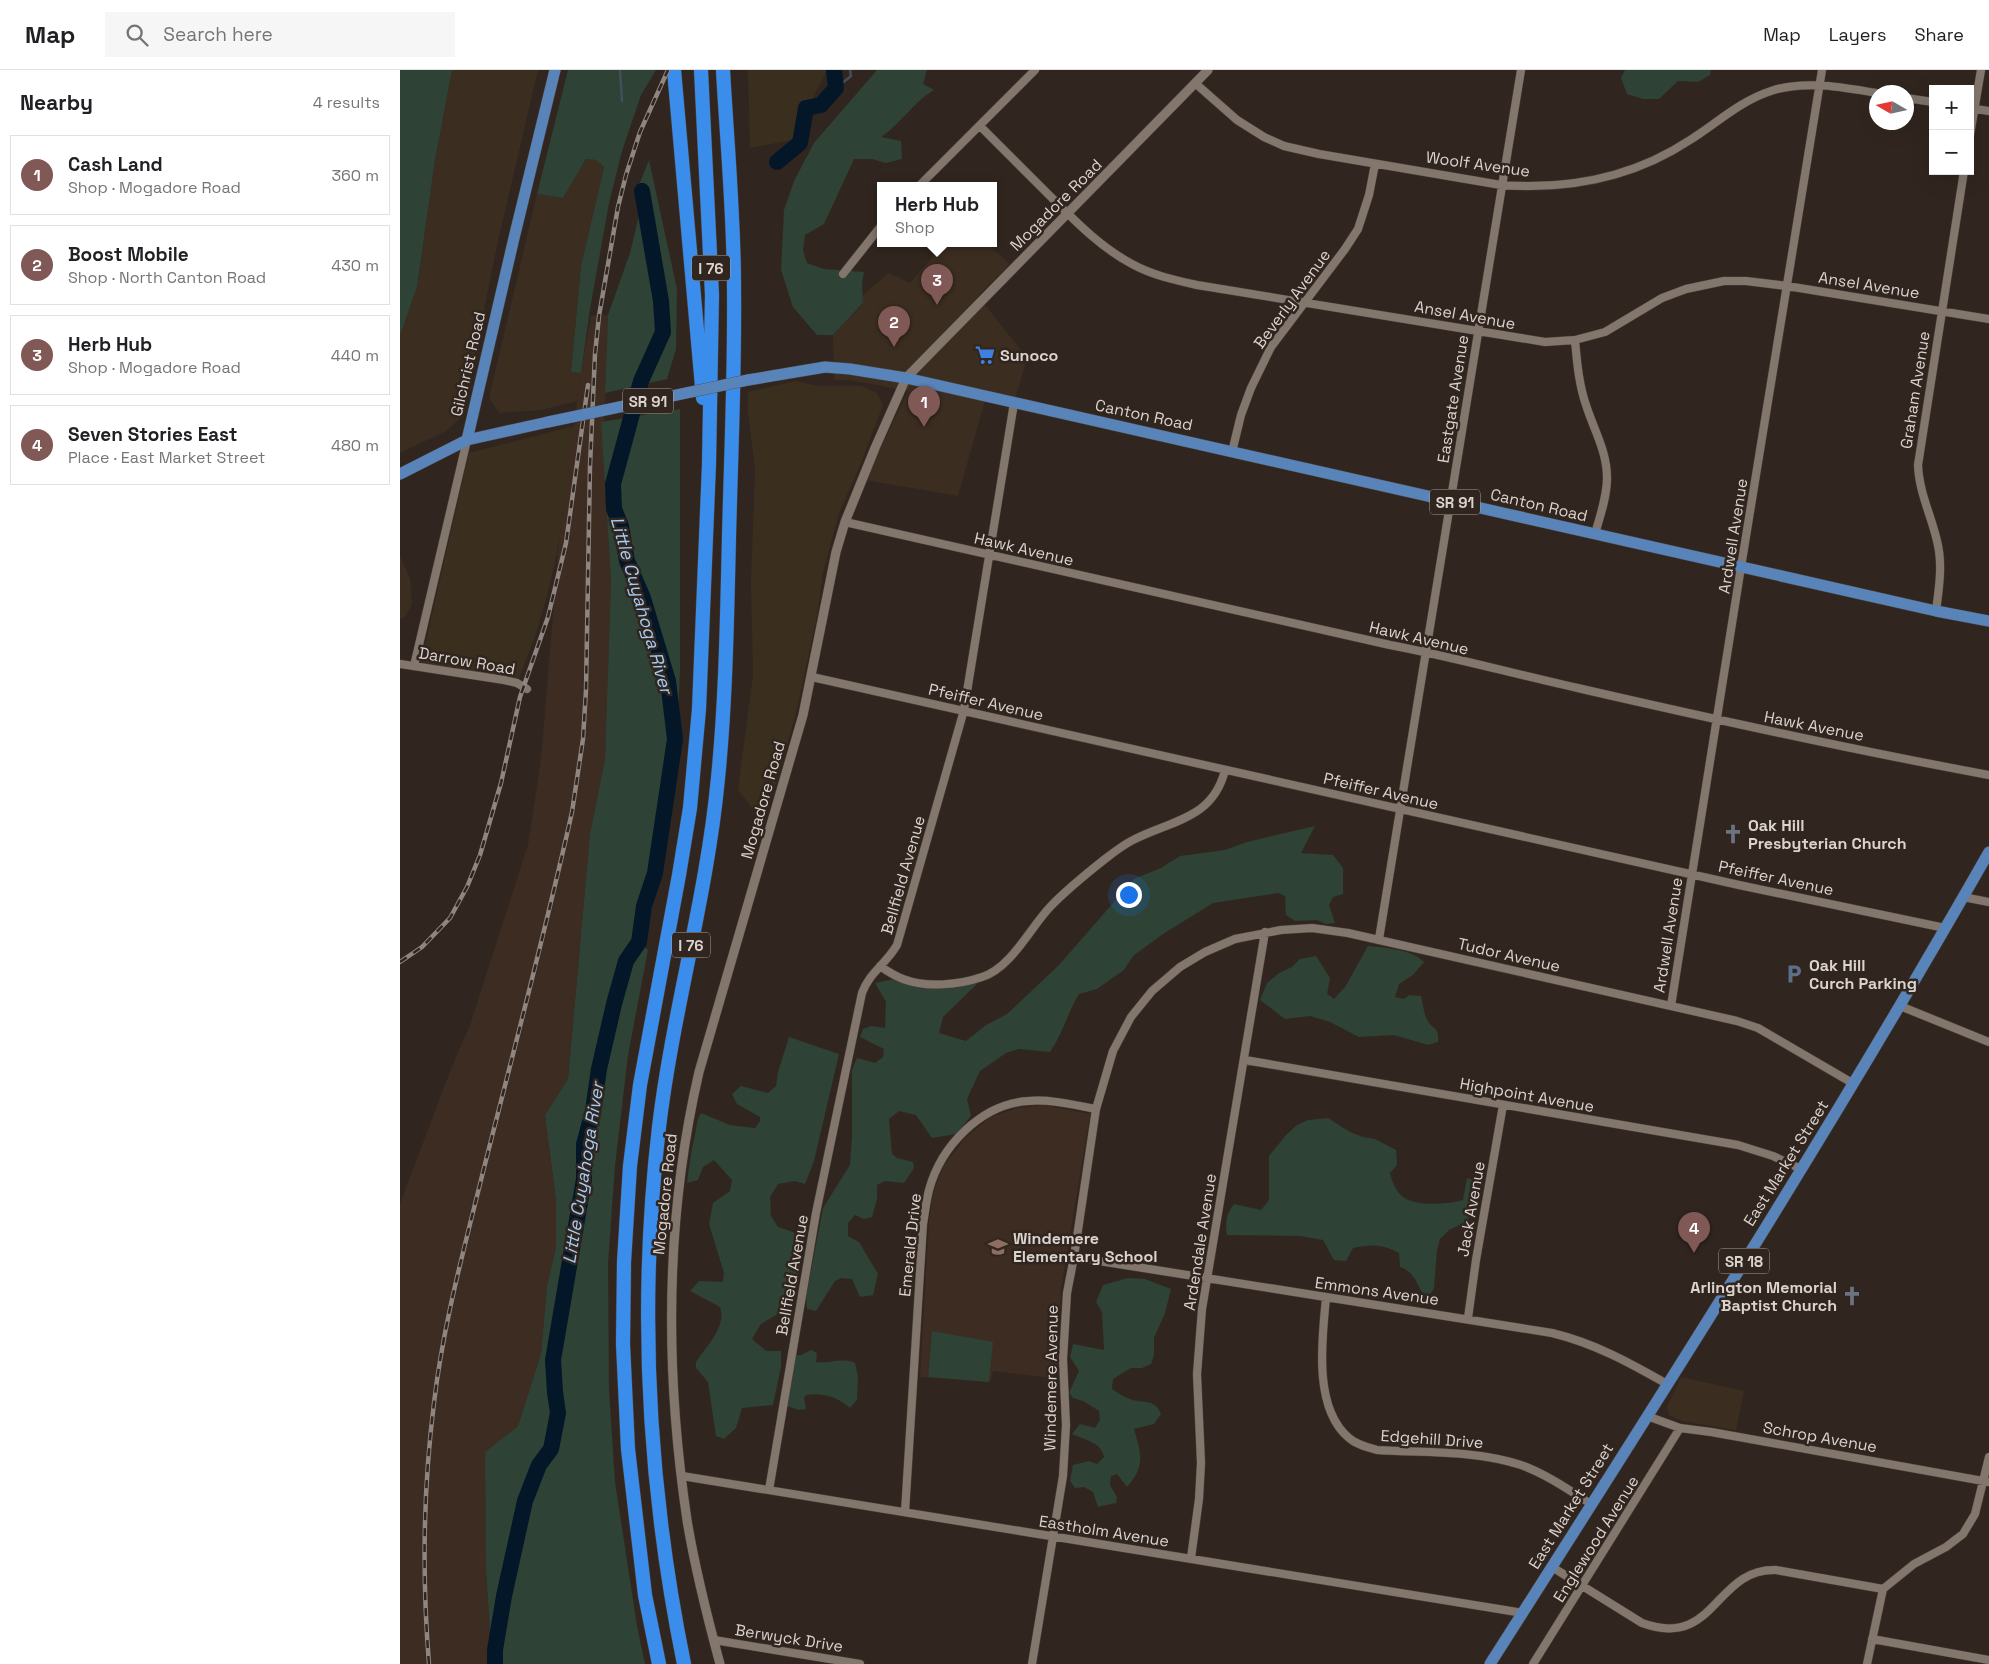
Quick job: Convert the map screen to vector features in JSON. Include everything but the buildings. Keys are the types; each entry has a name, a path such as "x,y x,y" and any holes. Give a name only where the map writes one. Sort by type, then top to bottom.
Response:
{"highway":[{"path":"674,70 709,464"},
{"name":"I 76","path":"684,1664 668,1578 654,1475 648,1306 652,1206 659,1128 709,844 718,782 724,708 734,294 724,93 725,70"},
{"name":"I 76","path":"659,1664 645,1595 628,1449 623,1344 624,1262 630,1166 640,1085 690,808 701,681 709,464 712,295 701,71"}],"main road":[{"name":"Gilchrist Road","path":"467,440 555,70"},
{"name":"SR 91","path":"400,474 467,440 748,380 825,368 850,369 906,378"},
{"name":"Canton Road","path":"906,378 1014,404 1936,611 1989,621"},
{"name":"East Market Street","path":"1490,1664 1854,1084 1989,852"}],"street":[{"path":"924,182 1035,70"},
{"name":"Mogadore Road","path":"720,1664 692,1548 682,1476 674,1388 672,1321 676,1210 685,1137 707,1043 781,792 812,677 836,552 845,522 906,378 1208,70"},
{"name":"Eastgate Avenue","path":"1379,939 1521,70"},
{"name":"Ardwell Avenue","path":"1671,1006 1822,70"},
{"path":"1974,100 1981,70"},
{"name":"Woolf Avenue","path":"1195,84 1237,120 1270,140 1298,150 1501,185 1542,186 1579,183 1618,174 1649,162 1672,151 1723,116 1756,98 1787,87 1819,86 1869,92"},
{"path":"1914,99 1929,101"},
{"path":"1974,109 1989,111"},
{"name":"Ansel Avenue","path":"980,126 1067,213 1096,239 1121,257 1162,277 1197,285 1545,342 1575,340 1605,332 1662,298 1702,284 1739,280 1989,318"},
{"name":"Beverly Avenue","path":"1232,452 1241,415 1260,367 1280,334 1346,249 1358,229 1369,194 1375,164"},
{"name":"Graham Avenue","path":"1936,611 1940,557 1933,526 1922,495 1918,465 1963,175"},
{"path":"843,274 877,231"},
{"path":"1575,340 1580,385 1600,440 1606,463 1607,478 1604,499 1595,534"},
{"name":"Bellfield Avenue","path":"769,1490 816,1213 862,993 866,980 897,945 964,710 1014,404"},
{"name":"Gilchrist Road","path":"414,666 467,440"},
{"name":"Hawk Avenue","path":"845,522 1751,727 1989,774"},
{"name":"Darrow Road","path":"400,664 504,680 527,689"},
{"name":"Pfeiffer Avenue","path":"812,677 1400,810 1945,928"},
{"path":"880,966 904,979 929,984 957,982 992,973 1013,953 1049,908 1082,876 1132,840 1192,815 1205,806 1217,792 1225,770"},
{"path":"1963,897 1989,902"},
{"name":"Tudor Avenue","path":"1155,988 1180,967 1205,952 1235,939 1265,932 1312,928 1379,939 1751,1025 1854,1084"},
{"name":"Ardendale Avenue","path":"1191,1558 1199,1499 1201,1463 1197,1367 1202,1309 1265,932"},
{"name":"Windemere Avenue","path":"1032,1664 1062,1490 1065,1440 1064,1314 1096,1109 1106,1072 1119,1037 1131,1017 1155,988"},
{"path":"1900,1006 1989,1042"},
{"name":"Highpoint Avenue","path":"1244,1060 1738,1145 1773,1156 1801,1169"},
{"name":"Emerald Drive","path":"905,1512 923,1224 929,1188 938,1168 961,1135 982,1117 997,1108 1013,1103 1042,1101 1096,1109"},
{"name":"Jack Avenue","path":"1468,1318 1476,1260 1503,1106"},
{"name":"Emmons Avenue","path":"1074,1257 1326,1298 1468,1318 1552,1333 1580,1340 1621,1358 1667,1384"},
{"name":"Edgehill Drive","path":"1326,1298 1322,1351 1328,1404 1334,1420 1356,1443 1377,1450 1465,1454 1501,1460 1535,1471 1591,1504"},
{"name":"Schrop Avenue","path":"1647,1416 1680,1428 1987,1482"},
{"name":"Englewood Avenue","path":"1533,1664 1680,1428"},
{"path":"1867,1664 1883,1589 1914,1564 1946,1547 1963,1534 1975,1514 1987,1482 1989,1457"},
{"name":"Eastholm Avenue","path":"682,1476 1523,1613"},
{"path":"1552,1567 1642,1623 1670,1628 1686,1625 1705,1615 1734,1583 1745,1576 1761,1570 1776,1570 1883,1589"},
{"path":"1872,1639 1989,1660"},
{"name":"Berwyck Drive","path":"714,1640 860,1664"}],"shaded area":[{"path":"452,70 538,70 498,241 462,417 446,431 400,453 400,336 417,287 435,160"},
{"path":"748,70 827,70 792,140 750,148"},
{"path":"586,159 596,160 604,167 581,266 571,371 581,373 578,401 541,410 499,413 489,398 537,194 563,198"},
{"path":"941,247 991,247 1010,264 978,296 1027,358 1014,403 986,397 958,496 865,480 908,391 850,380 834,380 833,335 863,304 863,295 889,273 910,283"},
{"path":"608,315 603,454 611,580 605,759 590,834 568,1079 545,1115 556,1200 556,1248 547,1286 541,1354 518,1426 485,1452 486,1570 492,1664 400,1664 400,1204 451,1069 470,1025 528,845 541,760 559,543 581,373 591,316"},
{"path":"795,381 818,386 861,386 877,393 883,405 861,463 839,513 823,572 816,621 795,717 764,823 738,790 753,675 751,583 755,469 748,413 748,392"},
{"path":"575,426 559,543 549,588 536,634 519,678 421,663 469,453"},
{"path":"400,556 410,579 412,604 405,617 400,619"},
{"name":"Windemere Elementary School","path":"1044,1105 1090,1114 1061,1290 1057,1374 1051,1378 993,1371 991,1380 920,1377 929,1222 933,1193 944,1165 966,1137 991,1117 1017,1108"},
{"path":"1681,1377 1744,1391 1736,1430 1682,1421 1669,1415 1667,1407"}],"green space":[{"path":"400,70 452,70 435,160 417,287 400,336"},
{"path":"568,70 656,70 641,95 622,151 609,203 590,309 581,373 571,372 581,266 604,167 596,160 586,159 563,198 537,194"},
{"path":"877,70 927,70 923,84 934,90 881,137 901,141 902,159 886,163 872,159 854,159 824,224 805,235 803,250 807,263 824,269 864,272 862,282 863,303 833,335 817,335 793,307 781,270 784,210 794,181 814,143"},
{"path":"1625,70 1711,70 1710,75 1698,82 1678,81 1659,99 1643,99 1627,94 1621,78"},
{"path":"649,160 677,289 676,349 667,379 605,393 608,315 630,253 640,211 637,190"},
{"path":"680,409 680,670 676,766 663,855 644,947 648,950 628,1055 615,1166 608,1264 609,1391 615,1482 637,1626 645,1664 492,1664 486,1570 485,1452 518,1426 541,1354 547,1286 556,1247 556,1200 545,1115 568,1079 590,834 605,759 611,580 601,422"},
{"path":"1315,826 1301,853 1333,855 1343,868 1343,894 1333,897 1329,905 1335,923 1326,924 1317,920 1295,921 1286,915 1285,896 1278,893 1213,903 1163,934 1133,956 1124,970 1097,989 1079,994 1050,1052 1019,1049 1006,1053 980,1071 967,1099 971,1116 956,1134 932,1138 916,1115 899,1111 889,1119 892,1154 897,1158 913,1162 914,1168 904,1183 885,1181 877,1185 877,1199 872,1217 864,1219 855,1215 848,1223 848,1236 859,1242 878,1274 873,1295 860,1297 852,1279 841,1278 835,1281 816,1311 807,1309 806,1297 823,1208 850,1165 852,1070 857,1058 875,1063 883,1057 884,1049 860,1037 863,1029 871,1026 885,1028 886,1002 875,983 894,979 912,985 953,988 978,983 943,1017 939,1033 966,1041 986,1025 1007,1014 1059,965 1134,879 1161,868 1180,856 1225,850 1247,842"},
{"path":"1368,946 1413,954 1424,962 1413,975 1399,984 1395,997 1404,999 1409,995 1421,996 1427,1019 1437,1031 1438,1042 1428,1045 1394,1035 1359,1037 1330,1022 1310,1016 1285,1019 1260,1000 1267,983 1279,973 1292,967 1300,959 1316,956 1330,978 1327,994 1334,999 1345,987"},
{"path":"789,1037 839,1054 814,1161 805,1184 795,1181 778,1184 770,1197 771,1216 778,1227 793,1232 803,1246 792,1311 784,1310 761,1324 752,1339 766,1351 781,1351 781,1367 773,1405 742,1408 736,1428 724,1439 716,1436 708,1382 696,1368 696,1362 710,1343 721,1322 720,1307 690,1291 699,1281 723,1282 724,1273 709,1224 713,1203 730,1191 732,1180 714,1160 703,1167 698,1180 687,1183 690,1159 697,1121 701,1113 730,1125 755,1128 760,1121 760,1117 737,1104 732,1094 741,1086 768,1093 776,1086 778,1072"},
{"path":"1328,1118 1350,1132 1375,1139 1396,1150 1397,1165 1390,1173 1398,1192 1409,1200 1433,1204 1463,1200 1467,1178 1481,1182 1479,1199 1470,1212 1468,1221 1449,1230 1440,1239 1437,1250 1434,1288 1428,1298 1411,1273 1400,1267 1399,1253 1382,1246 1371,1245 1353,1248 1346,1261 1334,1260 1323,1240 1300,1236 1227,1235 1227,1219 1234,1204 1261,1210 1269,1200 1269,1156 1286,1135 1297,1125 1308,1120"},
{"path":"1128,1278 1145,1279 1171,1289 1165,1313 1154,1338 1154,1355 1151,1364 1142,1368 1131,1368 1113,1379 1112,1389 1127,1398 1152,1404 1161,1414 1154,1424 1134,1429 1140,1452 1137,1472 1127,1487 1117,1474 1111,1476 1110,1485 1117,1497 1116,1503 1098,1507 1093,1492 1084,1487 1075,1488 1070,1481 1073,1465 1089,1461 1097,1464 1104,1457 1100,1448 1096,1445 1072,1434 1080,1424 1095,1428 1100,1420 1099,1411 1083,1401 1073,1398 1069,1393 1079,1371 1070,1357 1073,1344 1104,1350 1102,1312 1096,1302 1103,1285"},
{"path":"932,1331 993,1342 989,1382 928,1377"},
{"path":"811,1350 817,1353 816,1362 850,1361 855,1363 858,1377 857,1400 850,1408 835,1398 818,1394 806,1395 804,1398 806,1409 799,1410 786,1406 795,1355 801,1355"}],"waterway":[{"name":"Little Cuyahoga River","path":"620,70 622,101"},
{"name":"Little Cuyahoga River","path":"777,162 800,143 806,108 821,105 836,88 834,70"},
{"name":"Little Cuyahoga River","path":"836,88 851,76 850,70"},
{"name":"Little Cuyahoga River","path":"495,1664 495,1650 504,1596 525,1501 539,1465 551,1449 558,1413 553,1360 584,1179 584,1144 593,1111 599,1069 614,1004 626,961 639,942 644,906 655,873 675,739 668,681 643,598 627,561 621,526 614,509 613,484 641,381 663,332 661,301 642,191"}],"railway":[{"path":"429,1664 425,1599 426,1501 430,1436 438,1374 448,1316 572,812 583,739 586,690 590,466 595,354 599,316 618,207 626,175 640,132 668,70"},
{"path":"400,962 422,947 450,918 467,887 480,855 501,783 520,697 548,617 566,543 588,385"}],"place":[{"name":"Herb Hub","path":"937,305"},
{"name":"Boost Mobile","path":"894,347"},
{"name":"Sunoco","path":"985,355"},
{"name":"Cash Land","path":"924,427"},
{"name":"Oak Hill Presbyterian Church","path":"1733,834"},
{"name":"Oak Hill Curch Parking","path":"1794,974"},
{"name":"Windemere Elementary School","path":"998,1247"},
{"name":"Seven Stories East","path":"1694,1253"},
{"name":"Arlington Memorial Baptist Church","path":"1852,1296"}]}
